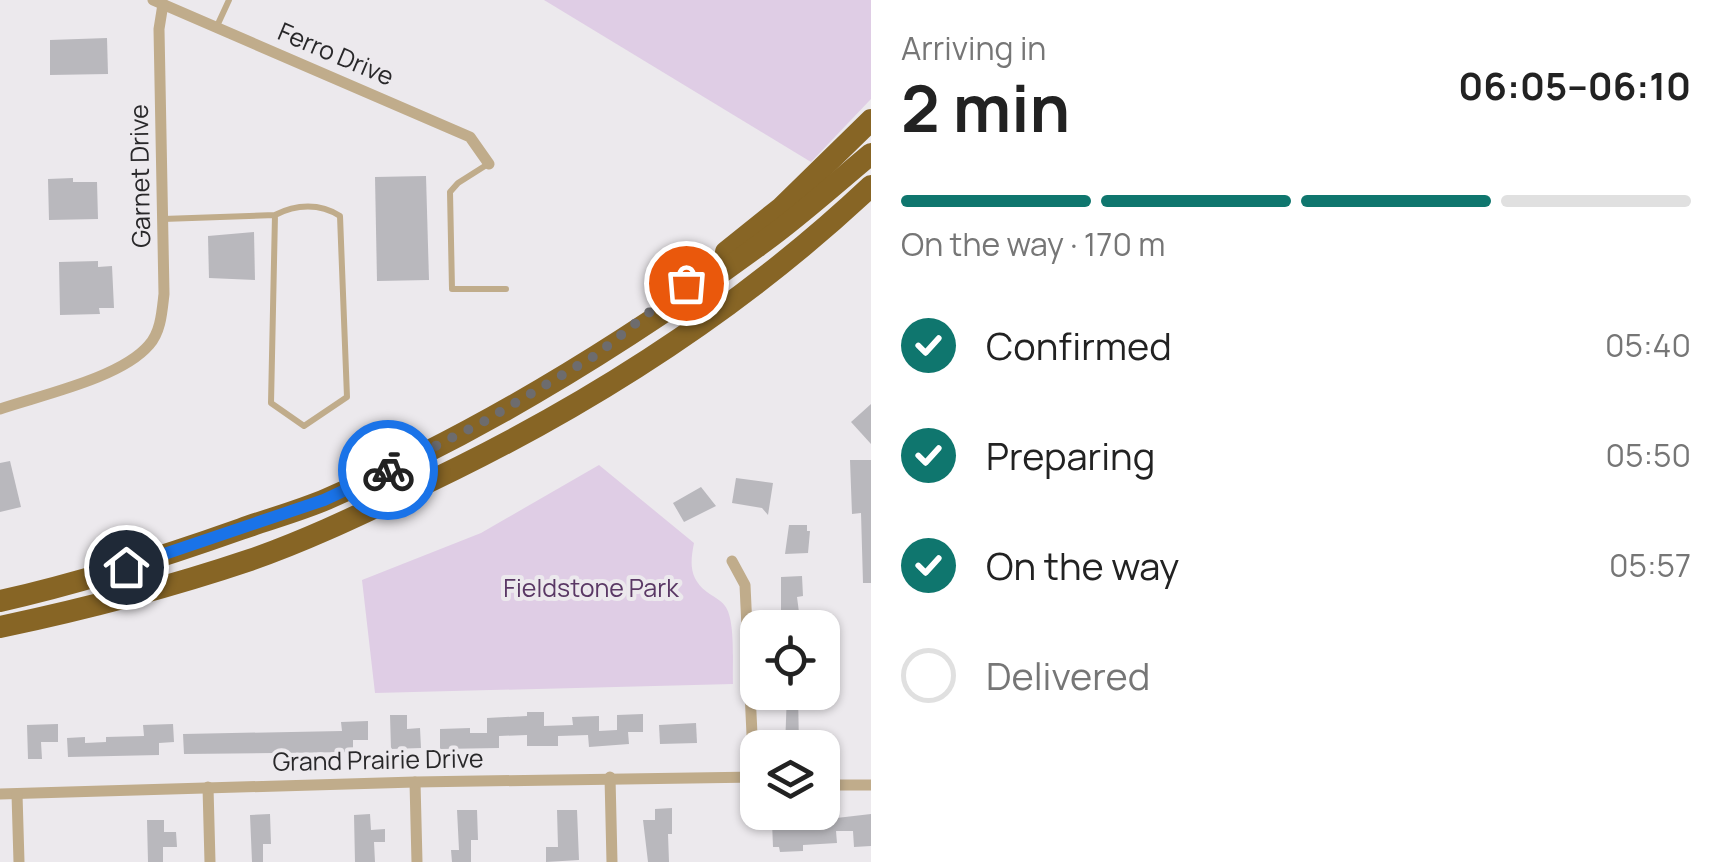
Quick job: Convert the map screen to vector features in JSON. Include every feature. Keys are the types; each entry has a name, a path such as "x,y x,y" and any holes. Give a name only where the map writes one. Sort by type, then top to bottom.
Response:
{"highway":[{"path":"596,355 781,208 871,120"},
{"path":"0,601 156,558 324,500 426,452 654,320 769,238 871,154"},
{"path":"0,627 108,604 252,559 441,477 606,388 705,322 781,265 871,189"}],"street":[{"name":"Ferro Drive","path":"158,2 470,137 489,164"},
{"name":"Garnet Drive","path":"0,410 123,366 150,344 161,320 164,219 158,2"},
{"path":"732,561 745,585 753,730"},
{"path":"610,777 612,862"},
{"name":"Grand Prairie Drive","path":"0,794 740,777"},
{"path":"414,782 416,862"},
{"path":"840,785 871,785"},
{"path":"208,787 210,862"},
{"path":"17,794 19,862"}],"lane":[{"path":"216,27 229,0"},
{"path":"489,164 450,192 452,289 506,289"},
{"path":"164,219 275,215 290,207 327,207 340,216 347,397 304,426 271,403 275,215"}],"green space":[{"path":"544,0 871,0 871,99 811,162"},
{"name":"Fieldstone Park","path":"599,465 694,543 694,576 728,613 733,684 375,693 362,580 481,533"}],"building":[{"path":"107,38 108,74 50,75 50,40"},
{"path":"426,176 429,280 377,281 375,177"},
{"path":"73,178 73,182 97,182 98,219 49,220 48,179"},
{"path":"254,232 255,280 209,278 208,236"},
{"path":"98,261 98,267 112,266 114,308 99,308 100,314 60,315 59,262"},
{"path":"871,404 871,444 851,422"},
{"path":"850,460 871,460 871,583 863,583 861,513 852,514"},
{"path":"10,461 21,507 0,512 0,463"},
{"path":"736,478 773,483 768,515 762,508 732,503"},
{"path":"701,487 716,506 684,522 673,503"},
{"path":"789,525 807,525 808,553 785,554"},
{"path":"802,576 799,610 781,610 781,577"},
{"path":"786,710 798,710 799,730 786,730"},
{"path":"527,712 544,712 544,726 573,725 572,717 599,716 599,731 617,730 617,715 643,714 643,732 628,732 629,744 589,747 588,735 558,736 558,746 527,746 527,735 499,736 499,748 440,749 440,729 470,728 470,733 487,733 487,718 527,716"},
{"path":"390,715 407,715 407,729 420,728 421,748 391,749"},
{"path":"368,721 368,740 353,740 353,752 184,754 183,734 342,731 341,722"},
{"path":"696,723 697,743 660,744 659,725"},
{"path":"58,724 58,742 41,742 42,759 28,759 27,725"},
{"path":"173,724 174,742 159,743 159,755 68,757 67,738 85,737 85,743 106,742 106,737 144,736 143,725"},
{"path":"672,808 669,862 648,862 643,820 655,820 655,809"},
{"path":"457,810 477,810 478,840 471,840 471,862 452,862 451,850 459,850"},
{"path":"557,810 577,810 579,860 546,862 546,847 558,847"},
{"path":"270,814 271,844 263,844 263,862 252,862 250,815"},
{"path":"370,814 371,830 385,829 385,842 374,842 375,862 355,862 354,815"},
{"path":"871,814 871,846 854,847 853,831 836,831 837,843 803,845 803,851 780,852 779,847 773,847 772,830 840,830 840,818"},
{"path":"147,820 164,820 164,832 176,832 177,847 163,847 163,862 148,862"}],"way so far":[{"path":"388,470 483,422 596,355 686,283"}],"route":[{"path":"126,567 324,500 388,470"}]}
